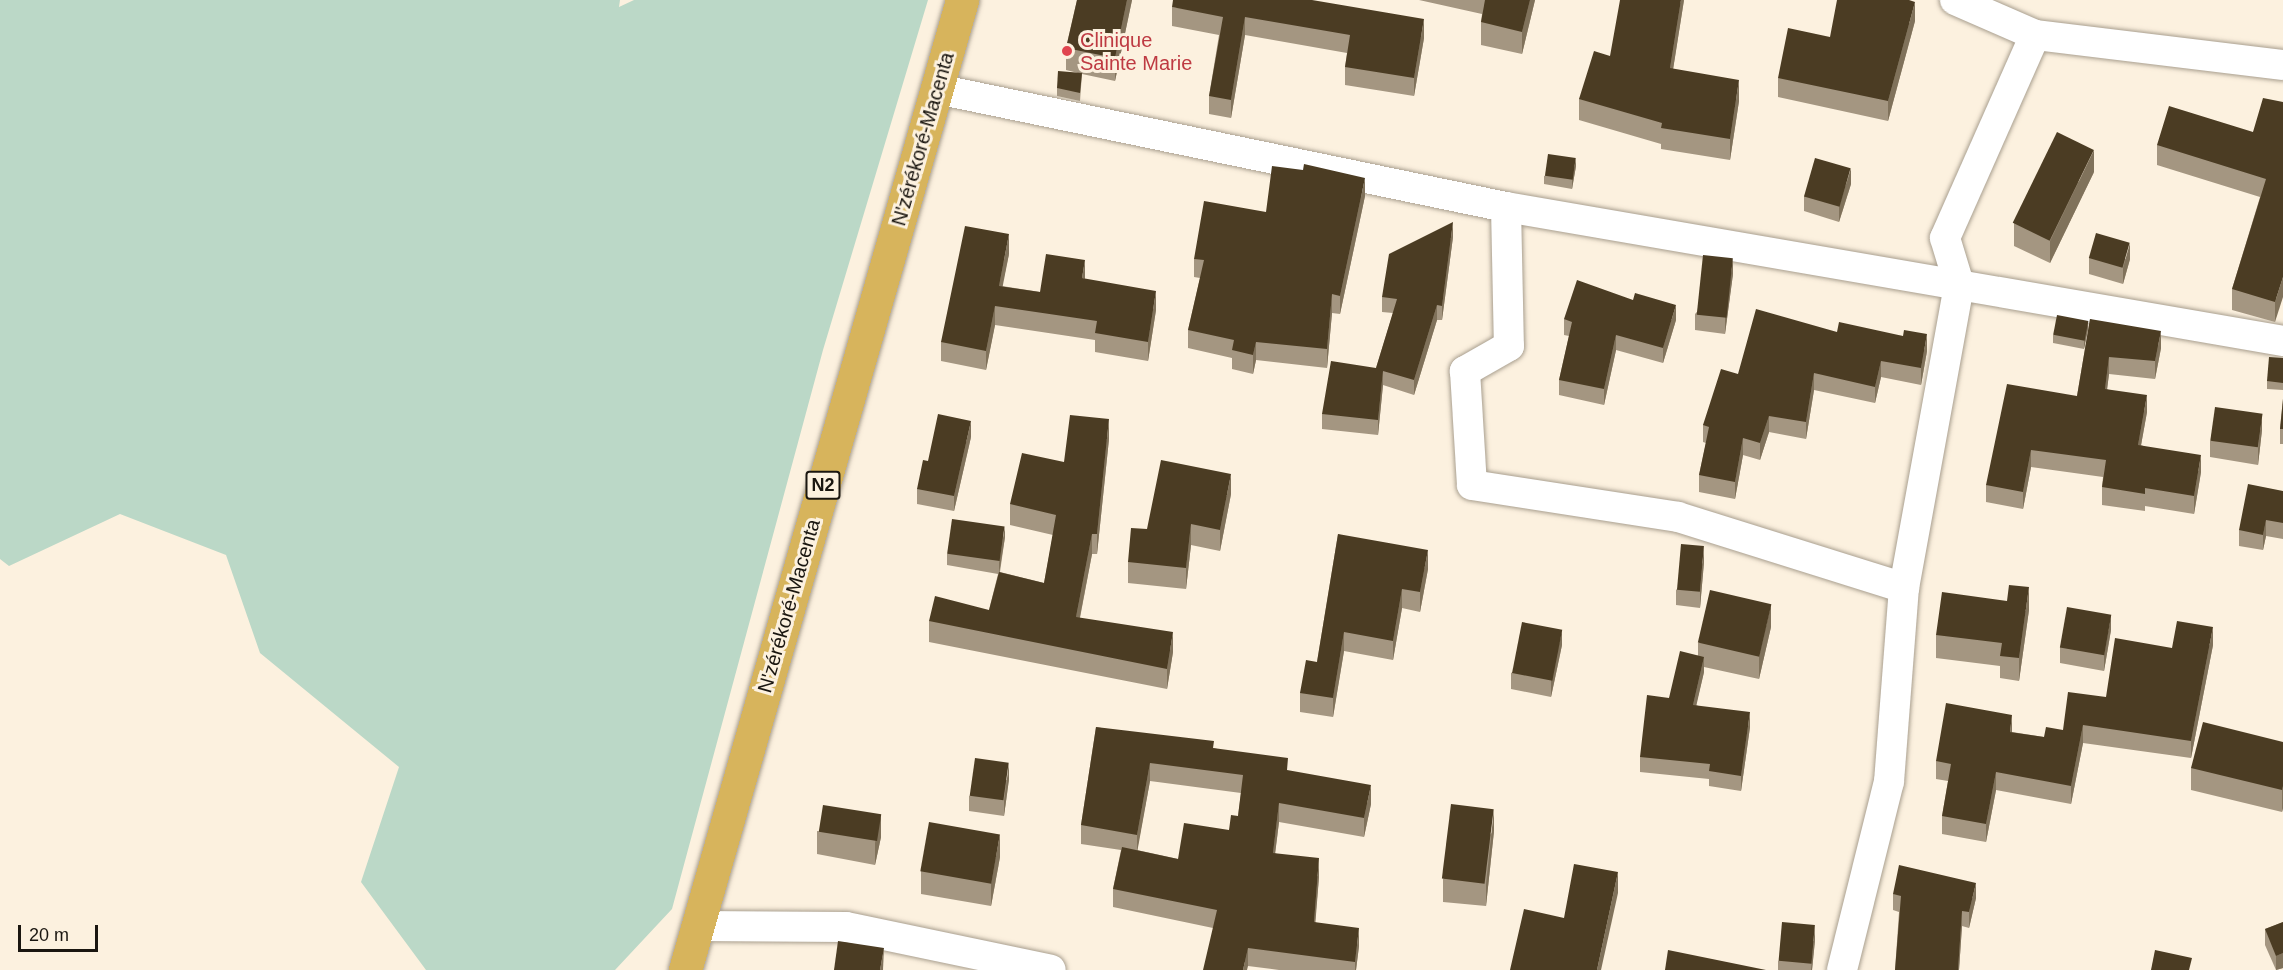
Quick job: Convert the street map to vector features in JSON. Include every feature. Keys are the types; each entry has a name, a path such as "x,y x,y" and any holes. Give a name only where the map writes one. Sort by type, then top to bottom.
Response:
{"highway":[{"name":"N'zérékoré-Macenta","path":"685,970 962,0"}],"street":[{"path":"1955,0 2034,35 2283,65"},
{"path":"1842,970 1889,782 1904,588 1959,284 1945,238 2034,35"},
{"path":"937,89 1506,207 2283,341"},
{"path":"1506,207 1509,346 1465,371 1472,485 1678,517 1904,588"},
{"path":"697,926 846,927 1051,970"}],"green space":[{"path":"0,0 620,0 619,7 634,0 928,0 823,350 672,909 615,970 426,970 361,882 399,767 260,653 226,555 120,514 9,566 0,559"}],"building":[{"path":"1077,0 1127,0 1115,58 1066,48"},
{"path":"1173,0 1312,0 1424,19 1414,78 1345,67 1350,35 1245,17 1231,100 1209,96 1223,17 1172,7"},
{"path":"1485,0 1530,0 1522,32 1481,22"},
{"path":"1620,0 1681,0 1670,68 1739,80 1730,139 1661,128 1662,123 1579,99 1594,51 1610,56"},
{"path":"1837,0 1909,0 1915,2 1888,101 1778,78 1788,28 1830,37"},
{"path":"1058,71 1082,73 1080,93 1057,88"},
{"path":"2263,98 2283,102 2283,277 2275,302 2232,289 2266,179 2157,145 2169,106 2253,132"},
{"path":"2057,132 2094,150 2050,241 2013,223"},
{"path":"1548,154 1576,158 1573,180 1545,176"},
{"path":"1815,158 1851,168 1840,207 1804,196"},
{"path":"1304,164 1365,178 1340,296 1332,294 1327,349 1256,342 1253,355 1232,350 1234,340 1188,330 1204,260 1194,259 1204,201 1266,212 1272,166 1303,170"},
{"path":"1453,222 1442,306 1437,305 1414,380 1383,371 1378,420 1322,414 1331,361 1376,368 1397,299 1382,297 1389,254"},
{"path":"965,226 1009,234 999,286 1040,292 1046,254 1085,260 1082,278 1156,291 1148,342 1095,333 1097,321 995,306 986,351 941,342"},
{"path":"2096,233 2130,243 2122,268 2089,258"},
{"path":"1703,255 1733,258 1727,318 1697,315"},
{"path":"1577,280 1633,300 1635,293 1676,305 1663,348 1616,335 1604,389 1559,380 1572,322 1564,319"},
{"path":"1756,309 1837,332 1839,322 1903,336 1904,330 1927,334 1921,368 1881,361 1875,387 1814,373 1806,422 1769,416 1760,443 1743,438 1735,482 1699,475 1709,427 1703,425 1721,369 1738,374"},
{"path":"2057,315 2088,321 2085,341 2053,335"},
{"path":"2090,319 2161,331 2155,361 2109,357 2105,389 2147,395 2138,445 2201,455 2194,496 2145,488 2145,494 2102,487 2106,460 2031,450 2023,492 1986,485 2007,384 2077,396"},
{"path":"2269,357 2283,358 2283,383 2267,381"},
{"path":"2283,399 2283,429 2280,429"},
{"path":"2215,407 2263,414 2258,447 2210,441"},
{"path":"938,414 971,421 954,496 917,489 923,460 928,461"},
{"path":"1070,415 1109,419 1097,534 1092,534 1076,617 1173,632 1167,669 929,621 935,596 989,610 999,572 1044,583 1056,515 1010,504 1022,453 1064,462"},
{"path":"1161,460 1231,474 1220,530 1191,524 1186,568 1128,562 1131,528 1147,529"},
{"path":"2248,484 2283,491 2283,523 2266,520 2263,535 2239,530"},
{"path":"952,519 1004,526 1000,561 947,554"},
{"path":"1338,534 1428,550 1420,592 1402,589 1393,641 1344,632 1333,698 1300,693 1306,660 1317,662"},
{"path":"1681,544 1704,546 1700,592 1677,590"},
{"path":"2009,585 2029,587 2019,658 2000,656 2002,643 1936,635 1942,592 2007,601"},
{"path":"1710,590 1771,604 1759,657 1698,643"},
{"path":"2067,607 2111,615 2104,655 2060,647"},
{"path":"2177,621 2213,627 2191,741 2083,725 2071,786 1996,772 1986,824 1942,816 1951,764 1936,761 1946,703 2012,715 2010,732 2044,737 2046,727 2063,730 2068,692 2106,697 2115,638 2172,648"},
{"path":"1522,622 1562,630 1552,681 1512,673"},
{"path":"1680,651 1704,657 1693,705 1750,712 1741,776 1709,771 1710,764 1640,757 1647,695 1669,698"},
{"path":"2203,722 2283,742 2282,790 2191,768"},
{"path":"1096,727 1214,741 1213,748 1288,758 1287,770 1371,785 1364,818 1279,803 1273,853 1319,858 1314,922 1359,928 1355,962 1248,948 1243,970 1203,970 1217,910 1113,889 1122,847 1178,859 1184,823 1229,830 1231,815 1238,816 1243,775 1150,763 1137,835 1081,825"},
{"path":"975,758 1009,763 1003,800 970,796"},
{"path":"1451,804 1494,809 1485,884 1442,878"},
{"path":"823,805 881,814 877,841 819,832"},
{"path":"929,822 1000,835 991,884 920,871"},
{"path":"1574,864 1618,872 1597,970 1510,970 1524,909 1564,918"},
{"path":"1899,865 1976,883 1969,912 1962,911 1958,970 1895,970 1901,896 1893,894"},
{"path":"1782,922 1815,925 1811,964 1779,961"},
{"path":"2283,922 2283,953 2276,956 2265,929"},
{"path":"838,941 884,948 880,970 834,970"},
{"path":"1668,950 1766,970 1665,970"},
{"path":"2155,950 2192,958 2189,970 2151,970"}],"place":[{"name":"Clinique Sainte Marie","path":"1067,51"}]}
